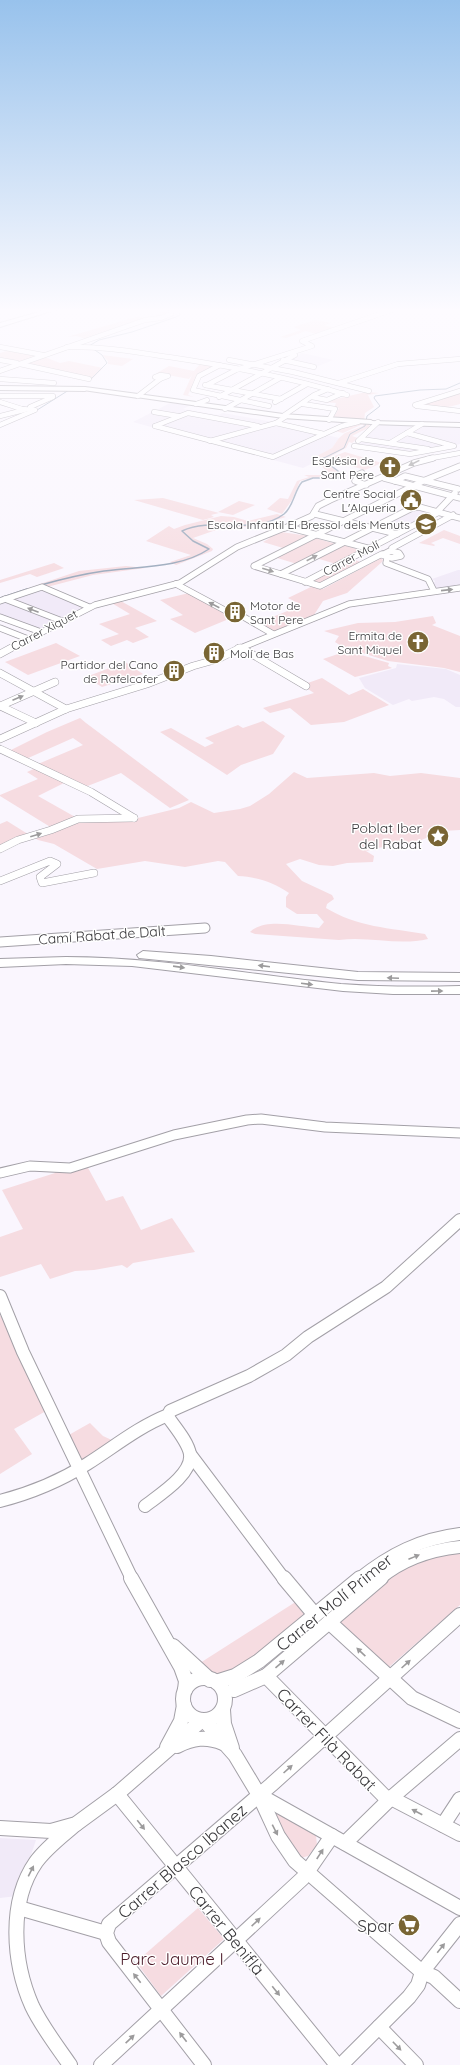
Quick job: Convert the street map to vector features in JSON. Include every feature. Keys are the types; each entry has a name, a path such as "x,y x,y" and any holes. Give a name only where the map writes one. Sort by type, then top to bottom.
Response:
{"highway":[{"path":"198,404 225,409 257,413 283,414 346,423 374,422"},
{"path":"0,957 78,953 129,954 217,960 325,974 406,978 460,977"},
{"path":"0,963 58,960 117,961 176,966 328,986 371,989 460,990"}],"main road":[{"path":"374,422 459,425"}],"street":[{"path":"8,404 30,409"},
{"path":"19,404 30,409"},
{"path":"0,416 46,404"},
{"path":"225,409 233,404"},
{"path":"261,404 276,407"},
{"path":"257,413 272,404"},
{"path":"276,423 283,414 292,411 302,404"},
{"path":"305,404 335,409 329,420"},
{"path":"417,404 415,405 448,410 460,408"},
{"path":"0,425 30,409"},
{"path":"154,412 179,416"},
{"path":"258,426 187,413 155,426 273,457 346,423"},
{"path":"374,422 354,446 410,454 436,451 454,446 407,433"},
{"path":"210,441 258,426 276,423 324,434"},
{"path":"390,443 422,424"},
{"path":"361,439 436,451 460,458"},
{"path":"287,529 315,514 319,505 423,460 460,453"},
{"path":"460,466 423,481 255,564 255,566 322,586 460,512"},
{"path":"362,473 356,476 358,479 355,481 366,485"},
{"path":"395,481 405,476 459,488"},
{"path":"382,479 460,498"},
{"name":"Carrer Molí","path":"305,582 371,549 438,512 459,488"},
{"path":"281,574 417,505 460,518"},
{"path":"315,514 397,534"},
{"path":"287,529 399,557 401,556 399,553 407,546 460,518"},
{"name":"Carrer Xiquet","path":"0,654 89,607 107,601 176,584 190,577 237,547 287,529"},
{"path":"392,549 407,546"},
{"path":"392,549 399,553"},
{"path":"384,554 386,563 428,579 434,591"},
{"path":"176,584 230,613 242,616 273,634"},
{"path":"2,600 44,588 89,607"},
{"path":"0,739 66,710 151,682 188,667 218,659 238,648 349,604 460,588"},
{"path":"2,600 62,621"},
{"path":"0,616 30,629 41,632"},
{"path":"0,628 28,639"},
{"path":"238,648 306,686"},
{"path":"0,673 66,707 66,710"},
{"path":"1,705 55,682"},
{"path":"1,705 12,709 9,710"},
{"path":"0,714 9,710 36,723"},
{"path":"0,749 91,792 134,818 78,819 51,830 18,840 0,849"},
{"path":"0,881 50,860 56,862 57,864 40,877 40,881 42,883 94,873"},
{"name":"Camí Rabat de Dalt","path":"0,942 205,928"},
{"path":"0,1173 30,1166 70,1168 174,1135 247,1120 261,1119 325,1127 428,1133 460,1133"},
{"path":"0,1501 32,1491 79,1469 142,1427 168,1415 172,1409 249,1376 286,1355 308,1338 386,1287 411,1266 460,1220"},
{"path":"0,1296 22,1352 136,1588 181,1667 186,1681 183,1712 177,1730 162,1755"},
{"path":"168,1415 190,1454 298,1598 315,1615"},
{"path":"145,1506 184,1473 190,1461 190,1454"},
{"name":"Carrer Molí Primer","path":"228,1700 257,1664 374,1565 394,1552 422,1541 460,1534"},
{"name":"Carrer Filà Rabat","path":"228,1700 251,1684 266,1676 390,1570 404,1562 438,1549 460,1547"},
{"name":"Carrer Blasco Ibanez","path":"106,1933 112,1921 259,1795 460,1615"},
{"path":"329,1622 412,1698 460,1721"},
{"path":"163,1635 181,1654 224,1689 228,1700 224,1724 230,1750"},
{"name":"Carrer Molí Primer","path":"213,1681 234,1676 257,1664"},
{"name":"Carrer Filà Rabat","path":"266,1676 385,1797 391,1798 460,1834"},
{"path":"185,1690 198,1680 213,1681"},
{"path":"70,2065 40,2021 26,1992 17,1948 19,1908 33,1867 39,1858 76,1824 117,1794 203,1720 214,1717 228,1700"},
{"path":"184,1705 189,1713 203,1720 230,1750 259,1795 278,1836 295,1861 422,1972 434,1977 460,2001"},
{"path":"162,1755 198,1737 213,1738 230,1750"},
{"path":"345,1843 391,1798 460,1739"},
{"name":"Carrer Beniflà","path":"117,1794 337,2065"},
{"path":"259,1795 460,1908"},
{"path":"444,1825 460,1799"},
{"path":"0,1828 51,1831 76,1824"},
{"path":"101,2065 236,1941 308,1872 332,1836"},
{"path":"19,1908 106,1933 109,1942 204,2065"},
{"path":"340,2065 415,1990 422,1972 460,1924"},
{"path":"379,2027 416,2065"}],"shaded area":[{"path":"167,404 187,404 191,405 183,409 218,415 223,413 273,422 339,438 332,448 313,459 315,462 303,468 133,422"},
{"path":"380,424 460,428 460,444 413,453 356,445"},
{"path":"414,509 420,509 433,514 397,532 377,527"},
{"path":"460,570 460,586 435,589 433,585 435,581 432,579"},
{"path":"41,589 84,607 39,629 0,614 0,602"},
{"path":"397,664 446,669 460,675 460,707 456,707 444,699 434,697 412,701 409,699 393,705 365,688 359,678 396,668"},
{"path":"0,1838 36,1840 17,1896 0,1898"}],"green space":[{"path":"335,404 373,404 374,407 365,413 364,421 332,420 339,408 334,408"},
{"path":"422,404 459,404 445,408 424,406"},
{"path":"371,423 368,428 352,436 358,438 352,443 349,442 346,448 324,460 340,472 340,477 311,478 300,481 292,500 282,514 267,509 280,498 288,499 297,481 309,477 304,475 331,475 313,458 332,448 339,438 345,433 363,426 363,424 343,433 335,431 348,425"},
{"path":"345,452 382,463 365,470 327,459"},
{"path":"163,498 219,513 211,515 214,517 203,520 134,500"},
{"path":"239,501 255,505 233,515 218,512"},
{"path":"277,514 286,517 252,526 230,529 230,527 218,526 216,530 193,538 207,544 213,549 212,551 176,565 170,562 191,555 146,541 169,526 174,529 221,516 234,517 248,521"},
{"path":"444,530 460,536 460,544 443,538 431,543 435,545 434,546 419,543"},
{"path":"281,532 309,536 283,548 263,542 270,538 268,537"},
{"path":"315,538 336,544 297,564 274,557"},
{"path":"344,545 362,551 336,564 316,558"},
{"path":"381,558 383,560 382,562 347,593 323,601 314,615 274,632 258,623 302,605 288,598 313,586 323,589"},
{"path":"352,559 361,562 320,584 309,582"},
{"path":"54,563 64,568 37,577 30,574 0,583 0,580"},
{"path":"126,566 145,568 93,575 47,587 40,584 79,571"},
{"path":"189,593 236,616 195,633 170,619 183,615 160,600"},
{"path":"117,599 157,621 135,628 149,637 133,643 127,640 111,646 101,640 119,634 99,624 130,614 110,602"},
{"path":"433,616 436,623 432,625 460,636 460,672 444,668 388,661 343,647 335,642 339,636 324,631 358,623 395,622"},
{"path":"56,643 80,656 28,675 5,662"},
{"path":"347,651 389,663 388,666 392,668 355,677 323,659"},
{"path":"125,662 143,674 102,687 86,677"},
{"path":"322,678 349,695 363,689 389,705 344,722 311,725 290,708 270,713 263,708 314,693 302,685"},
{"path":"80,718 189,800 170,808 121,773 85,787 38,764 83,745 73,738 26,759 9,751 47,732"},
{"path":"263,721 285,736 273,754 241,765 227,775 160,732 171,728 205,747 214,743 205,738 238,725 243,728"},
{"path":"38,767 68,781 38,796 77,818 52,828 0,796 38,779 27,772"},
{"path":"294,772 307,778 374,773 390,776 421,773 460,778 460,830 442,831 417,842 391,845 366,851 374,856 373,862 347,863 333,866 319,865 300,859 286,864 302,881 332,895 334,899 327,904 326,908 362,923 425,934 428,939 406,942 361,939 339,940 255,934 250,932 257,927 265,925 283,924 319,928 324,922 317,914 297,914 286,907 286,897 289,893 265,881 238,876 225,862 218,861 185,867 145,861 97,869 54,844 38,840 34,837 78,820 134,819 179,808 191,802 214,813 240,809 250,806 269,794"},
{"path":"7,821 31,836 0,848 0,824"},
{"path":"87,1166 106,1201 123,1196 141,1230 172,1218 195,1252 133,1263 127,1268 122,1265 94,1270 75,1271 50,1279 41,1264 0,1277 0,1237 23,1229 2,1190 55,1173 54,1169"},
{"path":"4,1315 46,1411 14,1429 32,1454 0,1474 0,1316"},
{"path":"90,1423 103,1436 116,1442 82,1464 67,1436"},
{"path":"460,1551 460,1605 389,1667 339,1621 396,1573 424,1559"},
{"path":"297,1601 308,1613 243,1667 220,1676 208,1674 200,1663"},
{"path":"277,1812 316,1836 317,1845 308,1856 301,1858 274,1819 275,1813"},
{"name":"Parc Jaume I","path":"198,1908 224,1939 161,1996 136,1962"}],"waterway":[{"path":"34,412 46,404"},
{"path":"41,585 96,572 158,566 185,560 209,549 193,541 182,531 207,525 247,525 260,524 273,520 287,511 302,482 313,478 342,478 338,471 322,459 344,448 350,434 365,426 367,416 380,406 379,404"},
{"path":"0,598 27,589"}],"place":[{"name":"Església de Sant Pere","path":"390,467"},
{"name":"Centre Social L'Alqueria","path":"411,500"},
{"name":"Escola Infantil El Bressol dels Menuts","path":"426,524"},
{"name":"Motor de Sant Pere","path":"235,612"},
{"name":"Ermita de Sant Miquel","path":"418,642"},
{"name":"Molí de Bas","path":"214,653"},
{"name":"Partidor del Cano de Rafelcofer","path":"174,671"},
{"name":"Poblat Iber del Rabat","path":"438,836"},
{"name":"Spar","path":"409,1925"}]}
